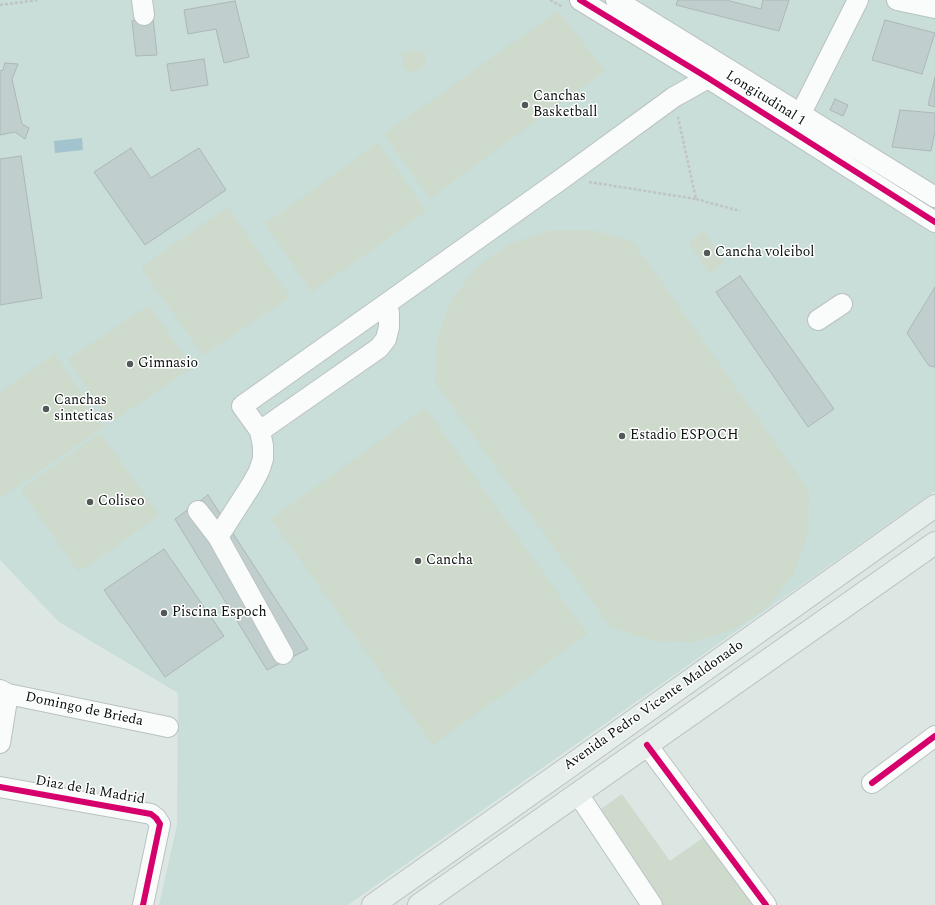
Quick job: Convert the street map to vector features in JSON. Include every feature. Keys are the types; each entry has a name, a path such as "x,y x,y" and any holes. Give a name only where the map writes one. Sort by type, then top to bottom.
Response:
{"main road":[{"name":"Avenida Pedro Vicente Maldonado","path":"373,905 935,506"},
{"name":"Avenida Pedro Vicente Maldonado","path":"419,905 935,543"}],"street":[{"name":"Longitudinal 1","path":"580,0 708,78 796,122 935,197"},
{"name":"Longitudinal 1","path":"616,0 796,122 935,222"},
{"path":"796,122 858,0"},
{"path":"897,0 935,8"},
{"path":"218,538 252,484 259,471 262,459 263,446 260,431 242,406 563,178 674,97 708,78"},
{"path":"260,431 380,348 386,339 389,327 389,313 386,304"},
{"path":"818,320 842,304"},
{"path":"198,511 218,538 283,654"},
{"path":"0,743 4,692"},
{"name":"Domingo de Brieda","path":"4,692 168,727"},
{"path":"872,783 935,736"},
{"path":"647,745 766,905"},
{"name":"Diaz de la Madrid","path":"0,787 151,814 156,818 160,824 143,905"},
{"path":"578,794 652,905"}],"path":[{"path":"0,5 38,0"},
{"path":"674,97 696,199"},
{"path":"563,178 696,199 740,211"}],"shaded area":[{"path":"0,0 935,0 935,491 348,905 159,905 177,825 178,693 59,622 0,560"}],"green space":[{"path":"558,11 605,71 430,198 384,134"},
{"path":"415,49 426,55 424,66 413,74 404,68 402,54"},
{"path":"378,143 426,211 312,292 265,224"},
{"path":"227,207 290,297 203,355 141,268"},
{"name":"Estadio ESPOCH","path":"551,230 593,230 633,242 809,491 808,533 794,573 768,606 733,630 693,642 651,641 611,627 435,382 437,340 451,301 477,267 511,243"},
{"name":"Cancha voleibol","path":"704,231 725,263 709,273 689,242"},
{"name":"Gimnasio","path":"149,305 192,368 110,423 68,359"},
{"name":"Canchas sinteticas","path":"55,354 104,427 0,498 0,392"},
{"name":"Cancha","path":"425,408 587,634 433,745 271,519"},
{"name":"Coliseo","path":"100,433 159,515 79,572 21,490"},
{"path":"622,794 670,861 711,832 764,905 643,905 584,821"}],"water":[{"path":"82,138 83,150 55,153 54,141"}],"building":[{"path":"678,0 726,0 761,9 763,0 789,0 779,31 676,5"},
{"path":"235,1 249,57 224,63 216,29 188,34 184,10"},
{"path":"153,17 157,55 136,56 132,21"},
{"path":"885,20 935,33 922,74 872,60"},
{"path":"204,59 208,85 171,91 167,64"},
{"path":"5,63 18,64 12,79 22,124 29,128 25,139 15,132 0,135 0,71 3,70"},
{"path":"935,77 935,107 928,105"},
{"path":"835,99 848,105 843,116 830,110"},
{"path":"900,110 935,113 935,132 931,151 892,147"},
{"path":"131,148 151,178 199,148 226,190 145,245 94,172"},
{"path":"21,156 42,298 0,305 0,159"},
{"path":"740,276 834,409 808,427 716,292"},
{"path":"935,287 935,367 929,366 907,333"},
{"path":"208,495 308,649 267,670 175,519"},
{"name":"Piscina Espoch","path":"164,549 224,636 165,677 104,590"}],"cycle path":[{"path":"580,0 708,78 935,222"},
{"path":"872,783 935,736"},
{"path":"647,745 766,905"},
{"path":"0,787 151,814 156,818 160,824 143,905"}],"place":[{"name":"Canchas Basketball","path":"525,105"},
{"name":"Cancha voleibol","path":"707,253"},
{"name":"Gimnasio","path":"130,364"},
{"name":"Canchas sinteticas","path":"46,409"},
{"name":"Estadio ESPOCH","path":"622,436"},
{"name":"Coliseo","path":"90,502"},
{"name":"Cancha","path":"418,561"},
{"name":"Piscina Espoch","path":"164,613"}]}
